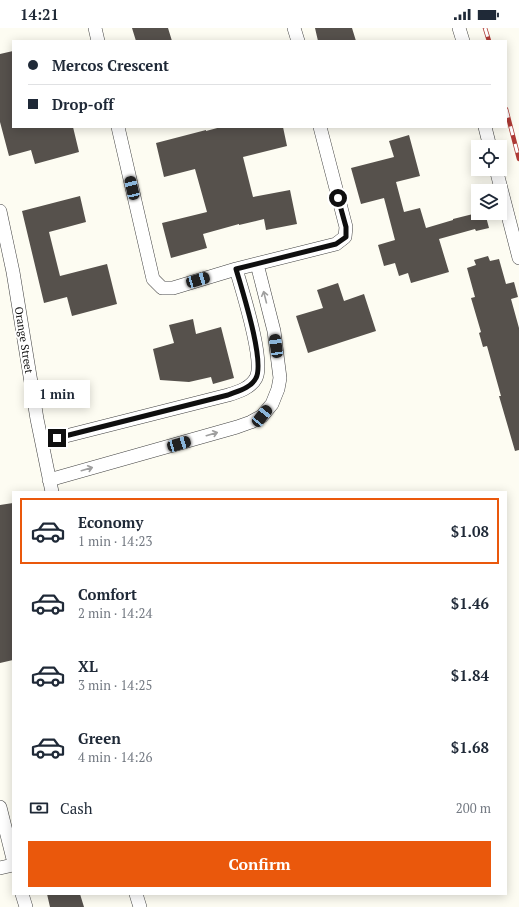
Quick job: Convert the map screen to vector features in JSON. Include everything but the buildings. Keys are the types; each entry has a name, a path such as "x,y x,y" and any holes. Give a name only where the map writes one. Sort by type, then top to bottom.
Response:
{"street":[{"path":"94,28 98,40"},
{"path":"294,28 298,40"},
{"path":"459,28 463,40"},
{"path":"118,128 153,279 162,288 173,288 236,269 336,244 346,237 346,227 320,128"},
{"path":"485,128 488,140"},
{"path":"498,176 519,258"},
{"name":"Orange Street","path":"0,211 13,272 50,486"},
{"path":"50,486 236,427 251,422 262,416 272,404 278,389 280,378 274,331 257,264"},
{"path":"42,442 228,395 246,388 253,383 257,377 258,371 254,335 236,269"},
{"path":"0,807 12,854"},
{"path":"0,868 12,865"},
{"path":"22,895 26,907"},
{"path":"136,895 140,907"}],"railway":[{"path":"485,28 489,40"},
{"path":"507,113 519,159"}],"route":[{"path":"57,438 228,395 246,388 253,383 257,377 258,371 254,335 236,269 336,244 346,237 346,227 338,198"}]}
